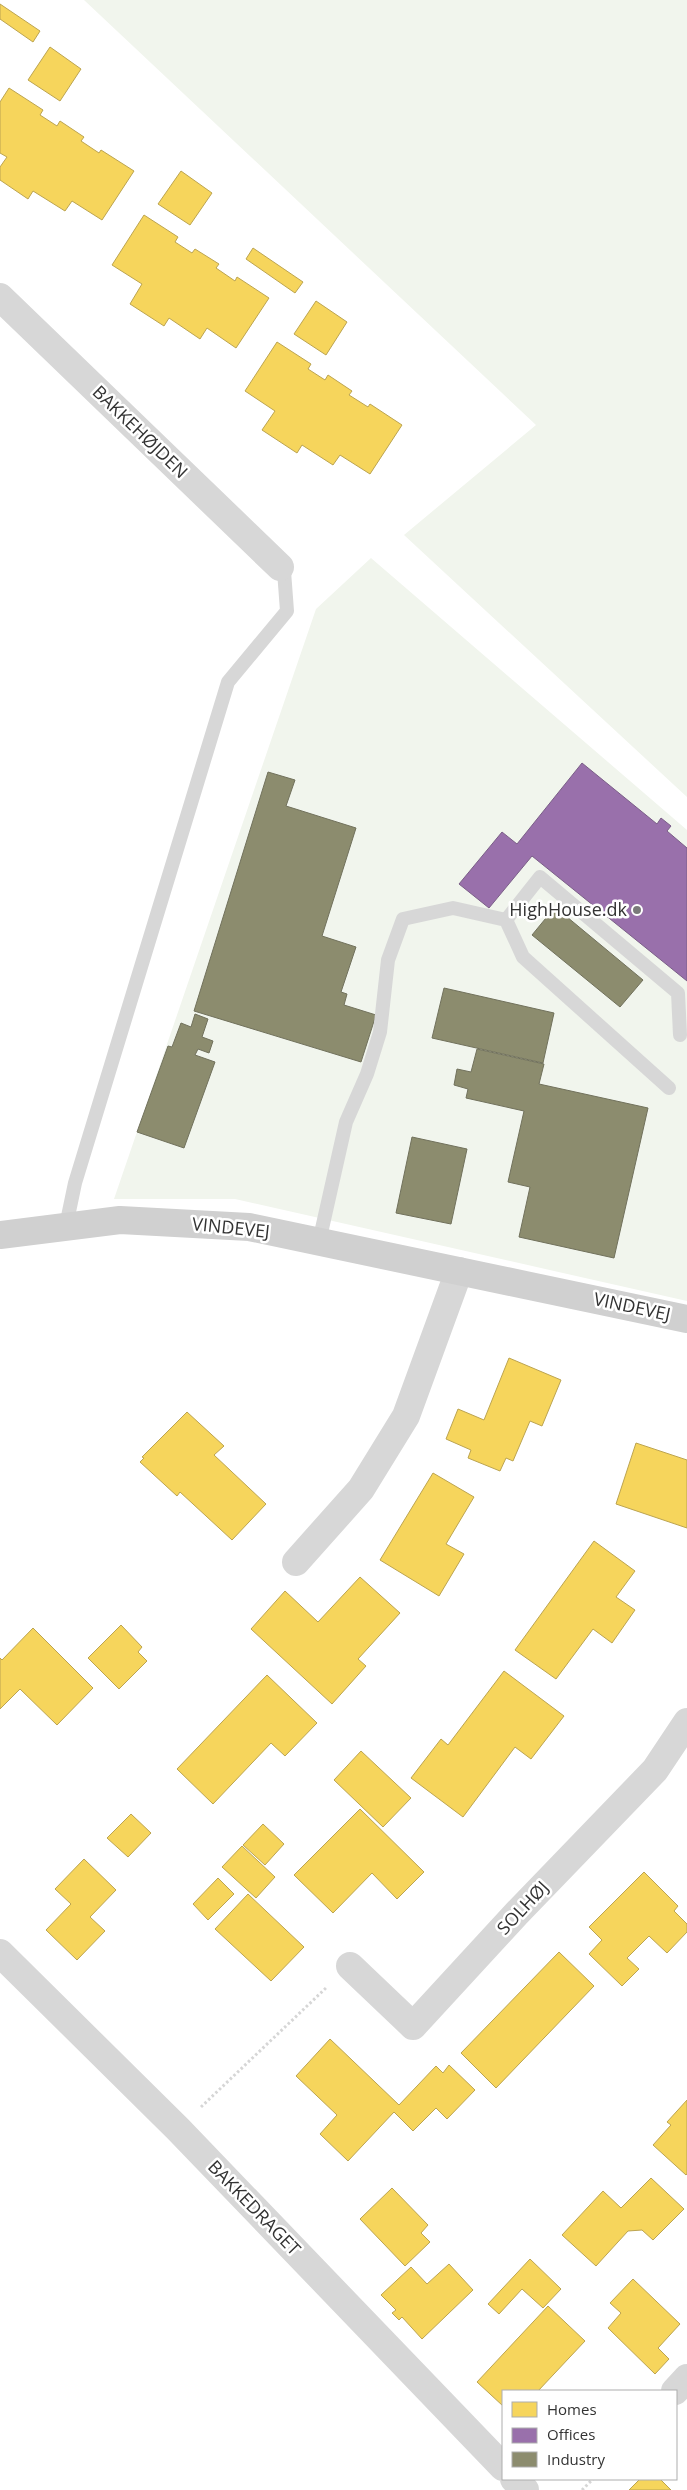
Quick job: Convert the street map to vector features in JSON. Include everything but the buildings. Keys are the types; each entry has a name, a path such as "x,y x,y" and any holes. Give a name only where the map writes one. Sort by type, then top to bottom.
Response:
{"street":[{"name":"BAKKEHØJDEN","path":"0,297 280,567"},
{"name":"VINDEVEJ","path":"0,1235 120,1220 249,1227 687,1319"},
{"path":"296,1562 361,1490 406,1416 459,1271"},
{"name":"SOLHØJ","path":"350,1966 413,2026 511,1920 655,1770 687,1722"},
{"name":"BAKKEDRAGET","path":"0,1954 178,2129 502,2466"},
{"path":"676,2390 687,2378"},
{"path":"515,2480 525,2490"}],"lane":[{"path":"66,1226 75,1183 228,682 287,611 284,571 280,567"},
{"path":"506,920 540,877 678,993 680,1035"},
{"path":"319,1242 346,1122 367,1074 380,1032 388,960 403,919 453,908 506,920"},
{"path":"506,920 524,957 669,1088"}],"path":[{"path":"178,2129 350,1966"},
{"path":"582,2490 591,2480"}],"shaded area":[{"path":"84,0 687,0 687,797 404,535 536,425"},
{"path":"371,558 687,830 687,1301 235,1199 114,1199 316,609"}],"place":[{"name":"HighHouse.dk","path":"637,910"}]}
